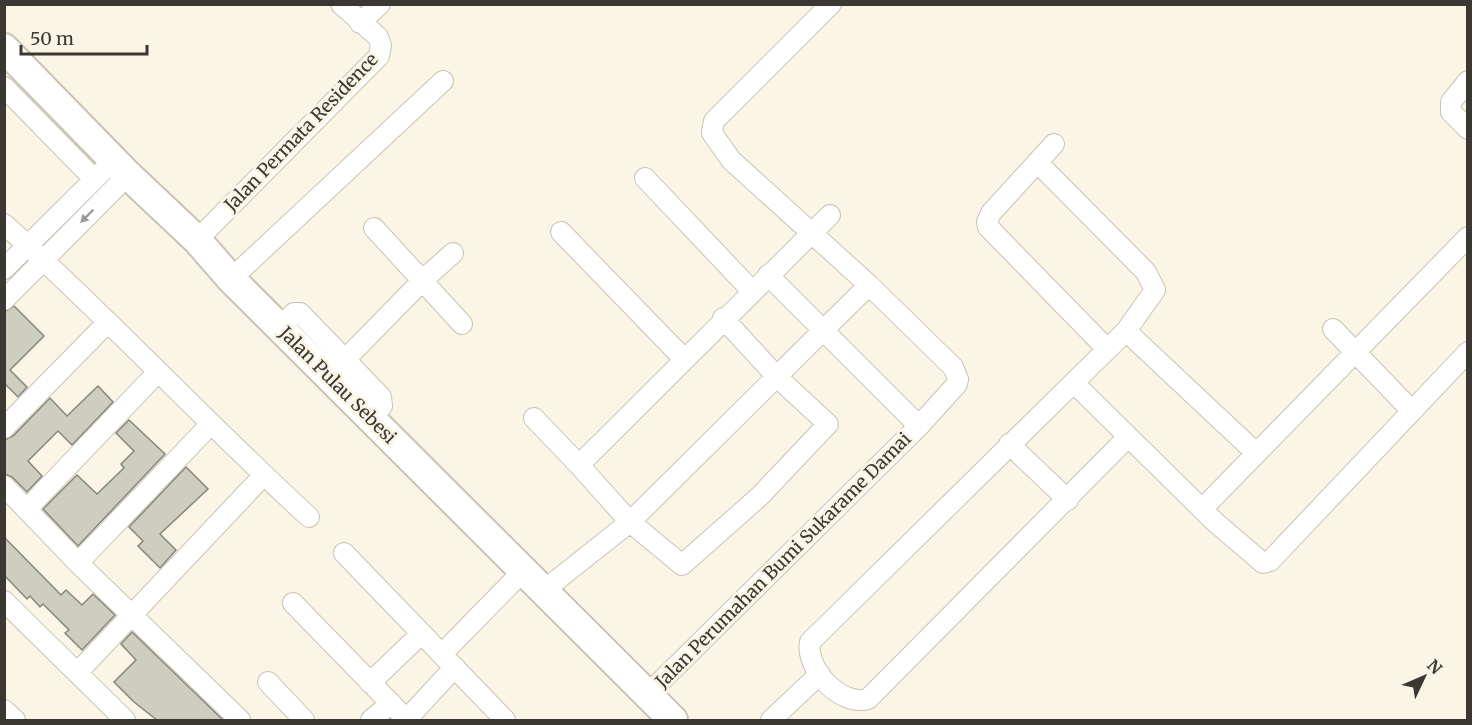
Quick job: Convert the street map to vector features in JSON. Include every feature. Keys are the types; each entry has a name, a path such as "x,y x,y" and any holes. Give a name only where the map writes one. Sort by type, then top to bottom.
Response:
{"street":[{"name":"Jalan Permata Residence","path":"197,240 379,56 381,45 378,37 341,4"},
{"name":"Jalan Permata Residence","path":"360,23 380,4"},
{"name":"Jalan Perumahan Bumi Sukarame Damai","path":"647,695 919,426 957,384 958,379 953,367 869,285 731,160 711,128 714,121 831,4"},
{"name":"Jalan Pulau Sebesi","path":"7,75 112,171 197,240 231,279 280,327 338,368 371,418 673,720"},
{"path":"231,279 443,81"},
{"path":"1467,81 1450,102 1451,112 1467,129"},
{"path":"1054,144 991,213 987,222 988,227 1107,349"},
{"path":"1037,162 1146,272 1154,283 1153,296 1126,331 1009,444 955,502 810,642 810,657 820,674 840,695 857,700 868,699 1127,438"},
{"path":"4,269 112,171"},
{"path":"4,300 45,260 112,171"},
{"path":"645,178 752,291"},
{"path":"579,465 723,318 830,215"},
{"path":"4,224 45,260 210,425 309,518"},
{"path":"374,228 462,324"},
{"path":"561,232 684,359"},
{"path":"1203,508 1467,237"},
{"path":"338,368 453,253"},
{"name":"Jalan Perumahan Bumi Sukarame Damai","path":"768,275 919,426"},
{"path":"293,603 406,720 448,661 533,581 630,522 778,378 869,285"},
{"path":"534,418 630,522 682,565 760,496 828,424 778,378 723,318"},
{"path":"4,428 107,323"},
{"path":"1333,330 1412,411"},
{"path":"1126,331 1256,453"},
{"path":"1074,383 1127,438 1253,558 1267,563 1467,352"},
{"path":"27,509 157,373"},
{"path":"78,563 210,425"},
{"path":"1009,444 1068,500"},
{"path":"77,673 263,476"},
{"path":"4,486 78,563 133,613 240,720"},
{"path":"345,553 505,720"},
{"path":"4,601 124,720"},
{"path":"370,683 421,634"},
{"path":"771,720 820,674"},
{"path":"268,682 304,720"},
{"path":"371,720 391,703"},
{"path":"4,710 15,720"}],"building":[{"path":"14,306 44,336 10,370 27,387 18,397 4,383 4,312"},
{"path":"98,386 113,402 72,445 58,431 28,461 42,476 27,492 12,477 4,474 4,440 13,436 50,398 67,416"},
{"path":"129,420 165,454 78,546 43,509 77,475 97,494 124,468 121,464 134,451 116,433"},
{"path":"186,467 208,489 160,534 176,550 160,568 138,546 143,541 129,527"},
{"path":"4,537 61,595 66,590 82,605 93,594 115,615 82,650 65,633 69,630 43,604 40,607 30,596 27,599 4,575"},
{"path":"132,632 223,720 157,720 134,702 114,682 136,660 121,644"}]}
